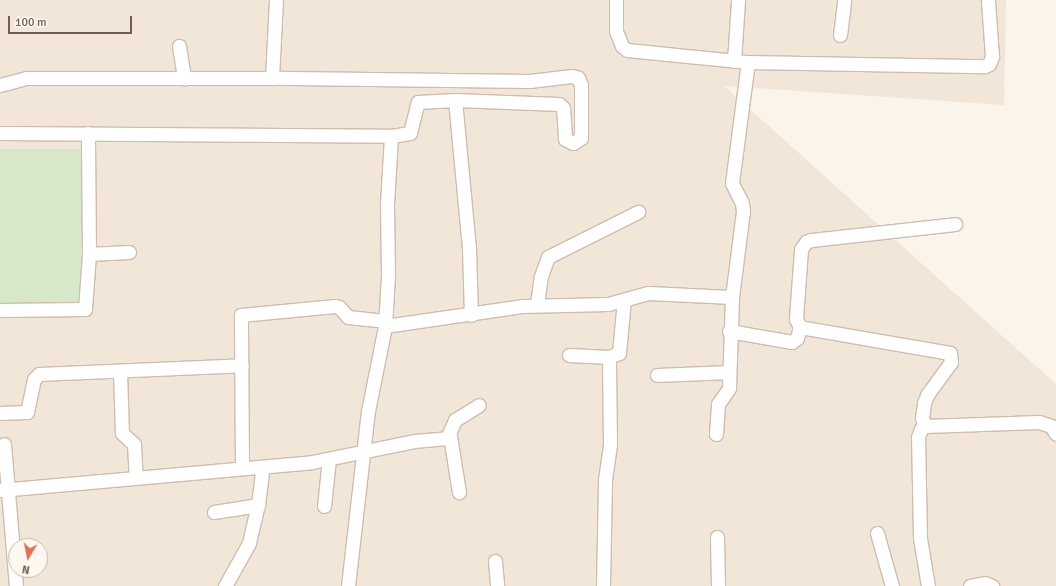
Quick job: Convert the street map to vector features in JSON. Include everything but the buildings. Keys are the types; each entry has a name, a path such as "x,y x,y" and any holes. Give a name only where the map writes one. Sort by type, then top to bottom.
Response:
{"street":[{"path":"272,78 276,0"},
{"path":"616,0 616,31 622,46 627,50 748,62 986,66 989,64 992,56 988,1"},
{"path":"734,61 738,0"},
{"path":"840,35 844,0"},
{"path":"179,46 184,79"},
{"path":"716,434 718,404 729,388 732,297 743,211 742,203 732,184 748,62"},
{"path":"0,84 27,78 529,80 572,76 578,78 582,85 581,138 573,143 565,139 562,108 559,104 455,100 418,102 410,132 391,136 0,133"},
{"path":"455,100 469,248 471,315"},
{"path":"0,310 84,309 89,254 88,133"},
{"path":"348,586 365,452 368,411 385,324 391,136"},
{"path":"537,304 541,276 548,257 638,212"},
{"path":"730,331 792,342 797,338 800,327 796,319 801,249 806,242 955,224"},
{"path":"89,254 129,252"},
{"path":"242,468 242,365 239,320 244,314 335,306 348,317 385,324 471,315 537,304 590,305 624,300 648,293 732,297"},
{"path":"569,355 608,357 619,352 621,347 624,300"},
{"path":"800,327 950,353 952,362 927,395 924,403 922,418 925,426"},
{"path":"603,586 605,480 610,444 608,357"},
{"path":"0,413 27,412 34,379 39,374 242,365"},
{"path":"120,371 122,433 134,444 136,478"},
{"path":"657,375 729,372"},
{"path":"459,492 450,436 455,420 480,405"},
{"path":"928,586 919,519 918,436 921,429 925,426 1045,423 1051,426 1056,434"},
{"path":"4,490 263,467 329,459 450,436"},
{"path":"4,444 4,490 16,586"},
{"path":"324,506 329,459"},
{"path":"225,586 247,547 258,505 263,467"},
{"path":"214,512 258,505"},
{"path":"877,533 892,586"},
{"path":"717,537 718,586"},
{"path":"495,561 497,586"},
{"path":"970,586 985,583 992,586"}],"shaded area":[{"path":"0,0 1006,0 1004,105 724,86 1056,384 1056,586 0,586"}],"green space":[{"path":"0,149 81,149 81,303 0,303"}]}
